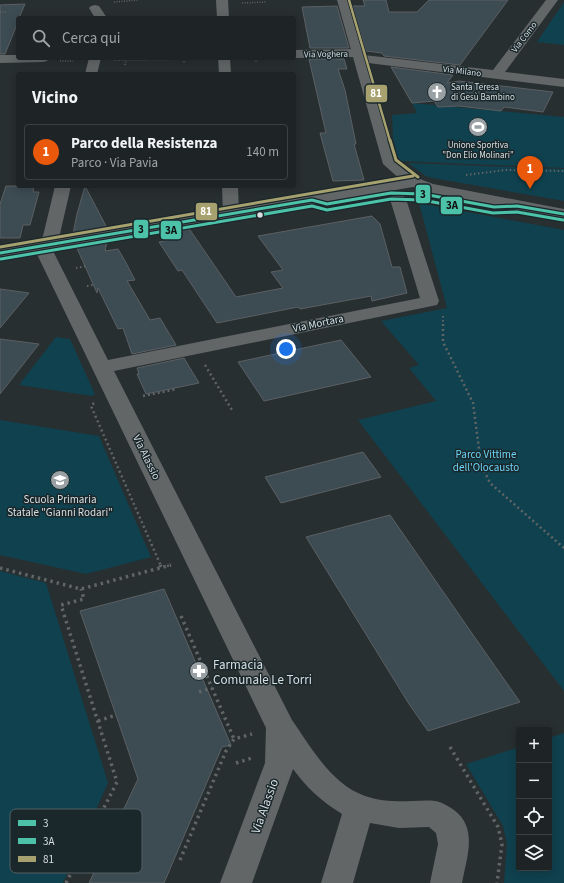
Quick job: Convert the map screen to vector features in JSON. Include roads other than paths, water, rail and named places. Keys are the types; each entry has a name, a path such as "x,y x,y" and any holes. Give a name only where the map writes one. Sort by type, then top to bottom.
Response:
{"street":[{"path":"222,0 223,16"},
{"path":"343,0 391,164 414,182 429,188 564,214"},
{"name":"Via Como","path":"496,75 552,0"},
{"name":"Via Voghera","path":"296,54 360,55"},
{"name":"Via Milano","path":"360,55 496,75 564,83"},
{"path":"0,59 16,59"},
{"path":"92,72 94,60"},
{"path":"224,60 225,72"},
{"path":"0,253 414,182"},
{"path":"42,246 51,238 64,188"},
{"path":"230,188 231,214"},
{"path":"312,200 327,204 391,193 423,194 494,207 517,206"},
{"name":"Via Mortara","path":"102,367 430,301 398,199"},
{"name":"Via Alassio","path":"42,246 281,728 315,776 336,794 359,808 398,815 435,814 451,826 454,844 446,883"},
{"name":"Via Alassio","path":"236,883 280,762 281,728"},
{"path":"337,883 359,808"}],"place":[{"name":"Santa Teresa di Gesù Bambino","path":"437,92"},
{"name":"Unione Sportiva \"Don Elio Molinari\"","path":"478,127"},
{"name":"Parco della Resistenza","path":"530,189"},
{"name":"Scuola Primaria Statale \"Gianni Rodari\"","path":"60,480"},
{"name":"Farmacia Comunale Le Torri","path":"199,671"}],"park label":[{"name":"Parco Vittime dell'Olocausto","path":"486,460"}]}
